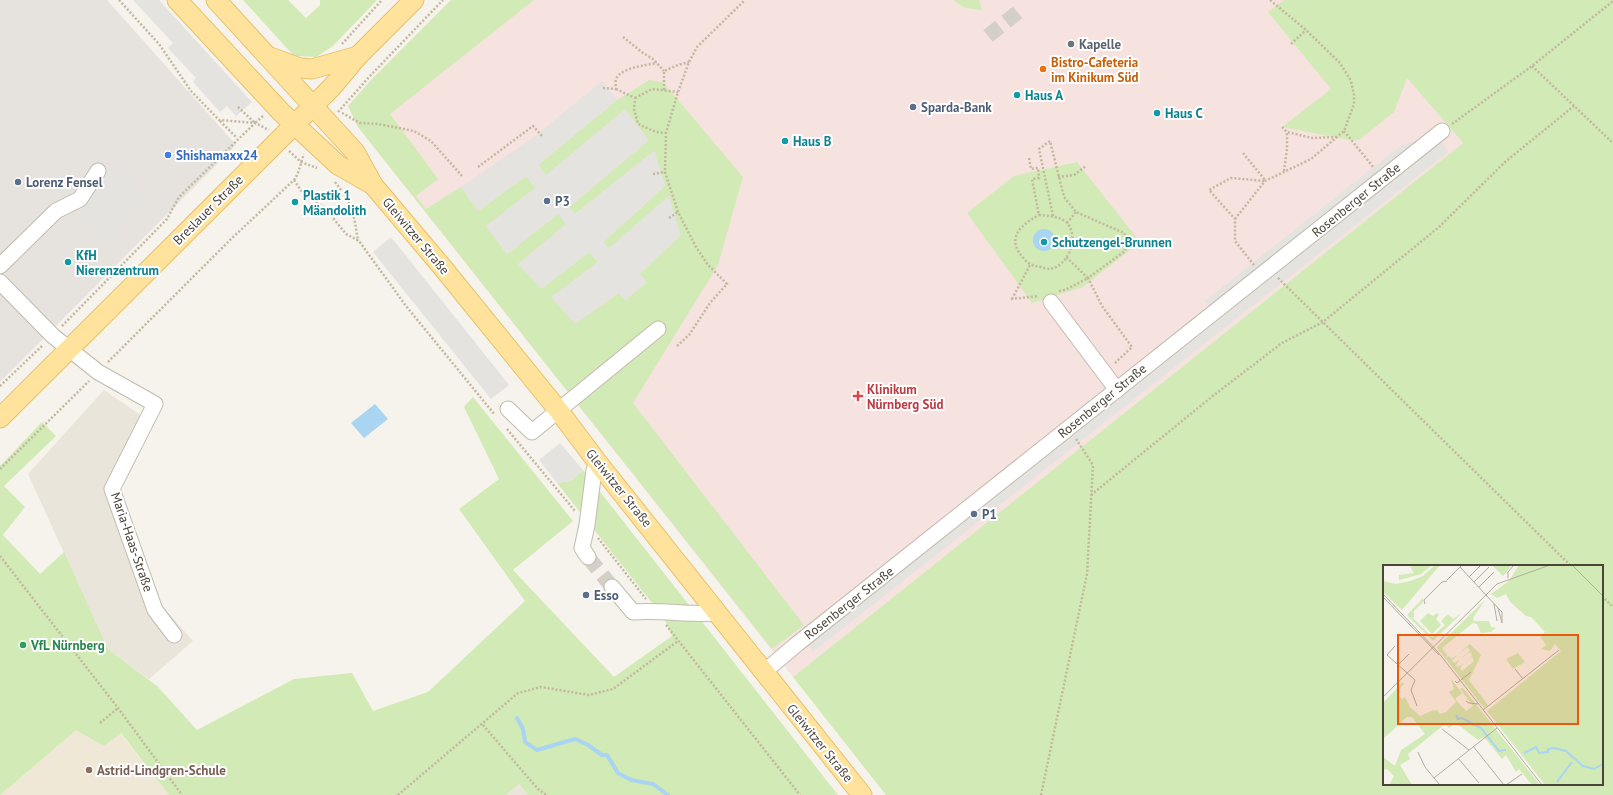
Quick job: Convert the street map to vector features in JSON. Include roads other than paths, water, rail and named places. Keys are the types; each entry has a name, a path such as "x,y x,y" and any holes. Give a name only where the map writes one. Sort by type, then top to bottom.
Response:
{"main road":[{"name":"Gleiwitzer Straße","path":"177,0 259,91 294,125 338,165 373,185"},
{"name":"Gleiwitzer Straße","path":"216,0 313,106 335,119 373,185 404,220 559,411 862,795"},
{"name":"Breslauer Straße","path":"0,418 70,350 142,276 332,87 358,56 414,0"},
{"path":"267,56 308,69 327,66 358,56"}],"street":[{"name":"Rosenberger Straße","path":"764,672 797,644 1442,131"},
{"path":"0,266 56,210 80,199 98,171"},
{"path":"0,282 53,336 70,350"},
{"path":"1048,297 1117,390"},
{"path":"504,414 532,432 658,329"},
{"name":"Maria-Haas-Straße","path":"70,350 98,372 155,404 112,489 156,610 174,635"},
{"path":"588,557 582,548 587,525 592,478 598,462"},
{"path":"612,587 634,612 655,611 684,614 718,614"}],"water":[{"name":"Schutzengel-Brunnen","path":"1044,229 1048,230 1054,236 1054,244 1048,250 1044,251 1040,250 1034,244 1033,240 1034,236 1040,230"},
{"path":"375,404 388,419 364,438 351,423"}],"waterway":[{"path":"517,718 523,729 525,742 537,750 575,739 588,745 602,755 607,755 618,773 631,780 653,784 668,795"}],"tunnel":[{"path":"988,36 1023,8"},
{"path":"588,557 612,587"}],"place":[{"name":"Kapelle","path":"1071,44"},
{"name":"Bistro-Cafeteria im Kinikum Süd","path":"1043,69"},
{"name":"Haus A","path":"1017,95"},
{"name":"Sparda-Bank","path":"913,107"},
{"name":"Haus C","path":"1157,113"},
{"name":"Haus B","path":"785,141"},
{"name":"Shishamaxx24","path":"168,155"},
{"name":"Lorenz Fensel","path":"18,182"},
{"name":"P3","path":"547,201"},
{"name":"Plastik 1 Mäandolith","path":"295,202"},
{"name":"Schutzengel-Brunnen","path":"1044,242"},
{"name":"KfH Nierenzentrum","path":"68,262"},
{"name":"Klinikum Nürnberg Süd","path":"858,396"},
{"name":"P1","path":"974,514"},
{"name":"Esso","path":"586,595"},
{"name":"VfL Nürnberg","path":"23,645"},
{"name":"Astrid-Lindgren-Schule","path":"89,770"}]}
